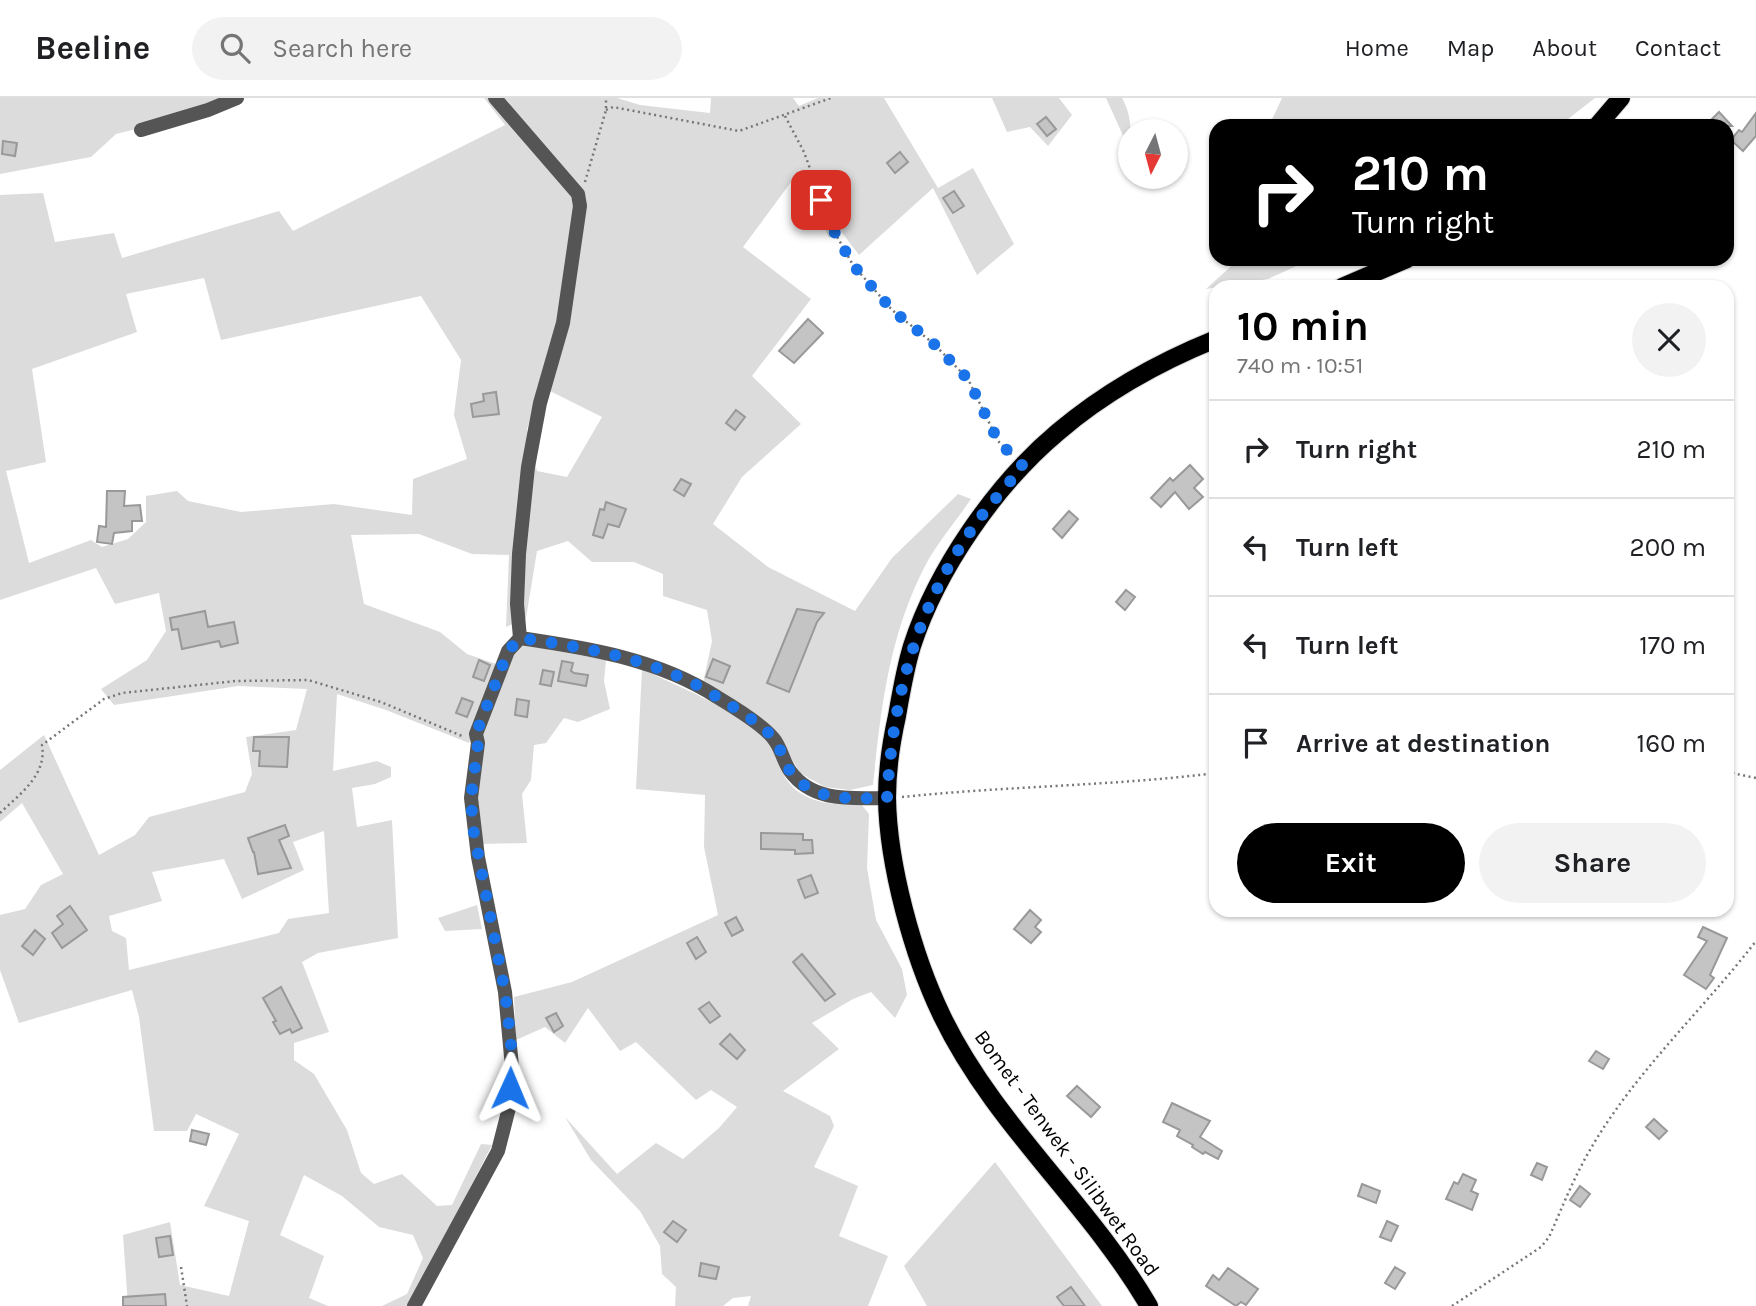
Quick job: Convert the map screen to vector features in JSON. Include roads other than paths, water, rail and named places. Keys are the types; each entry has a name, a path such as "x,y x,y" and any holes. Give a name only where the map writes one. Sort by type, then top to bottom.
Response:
{"main road":[{"path":"1603,119 1621,98"},
{"path":"1358,280 1391,266"},
{"name":"Bomet - Tenwek - Silibwet Road","path":"1149,1306 1097,1229 1034,1154 973,1070 943,1017 918,958 891,844 887,798 890,747 913,645 955,555 980,518 1023,466 1056,434 1108,395 1150,370 1209,342"}],"street":[{"path":"141,130 208,110 237,98"},
{"path":"414,1306 498,1151 509,1108 512,1067 505,992 477,848 471,798 478,743 476,734 508,651 520,638 517,592 528,467 540,402 563,323 579,223 578,194 495,98"},
{"path":"520,638 631,659 673,674 715,695 773,738 789,770 803,786 822,795 887,798"}]}
